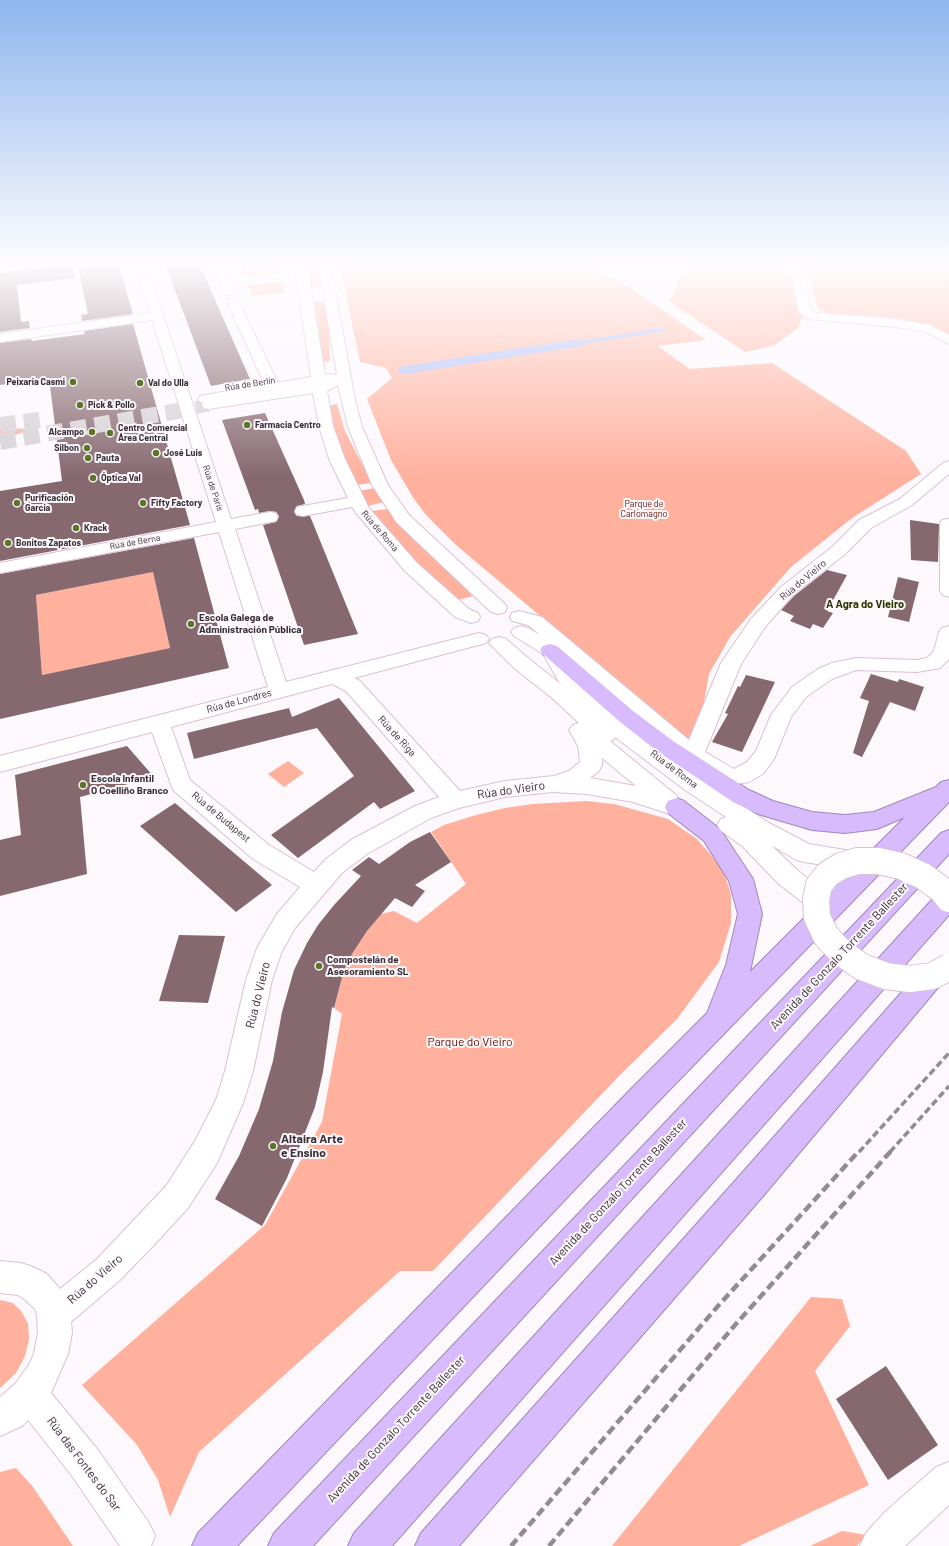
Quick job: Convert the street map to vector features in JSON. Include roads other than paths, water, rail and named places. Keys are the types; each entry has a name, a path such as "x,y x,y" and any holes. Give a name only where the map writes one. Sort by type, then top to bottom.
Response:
{"highway":[{"path":"552,643 626,716 665,746 741,796 766,808 812,821 851,823 877,820 948,789"},
{"path":"211,1546 642,1098 948,789"},
{"path":"683,794 741,879 750,914 739,965 717,1023"},
{"name":"Avenida de Gonzalo Torrente Ballester","path":"287,1546 949,839"},
{"path":"367,1546 949,899"},
{"path":"434,1546 941,971"}],"street":[{"path":"0,338 35,333"},
{"name":"Rúa de París","path":"163,333 277,685"},
{"path":"248,333 270,381"},
{"name":"Rúa de Roma","path":"314,333 324,382 326,426 337,459 357,501 362,510 411,567 454,606 485,642 499,643 603,732 683,794 761,829 804,853 857,861"},
{"name":"Rúa de Roma","path":"324,382 334,367 332,342 335,333"},
{"name":"Rúa de Roma","path":"337,333 348,400 359,435 380,485 403,519 498,608 506,610 520,624 552,643 693,755 731,777 741,776 755,768 766,754 781,715 799,692 825,674 839,668 856,664 917,666 933,663 943,654 949,632"},
{"path":"937,333 949,340"},
{"name":"Rúa de Berlín","path":"183,395 270,381 324,382"},
{"path":"189,416 324,382"},
{"name":"Rúa de Roma","path":"324,382 342,406 349,425 359,435"},
{"name":"Rúa de Berlín","path":"207,402 324,382"},
{"name":"Rúa do Vieiro","path":"693,755 731,664 758,623 786,591 838,550 865,524 906,502 949,466"},
{"path":"303,511 357,501"},
{"name":"Rúa de Berna","path":"0,568 270,517"},
{"path":"948,524 949,591"},
{"path":"472,628 483,610 498,608"},
{"path":"499,643 508,641 520,624"},
{"name":"Rúa de Londres","path":"0,749 277,685 335,677 472,628"},
{"name":"Rúa de Londres","path":"0,764 159,722 277,685 472,628"},
{"name":"Rúa de Roma","path":"552,643 566,677 624,732 683,794"},
{"name":"Rúa de Roma","path":"521,663 539,692 578,726 683,794 750,840 788,877 816,899"},
{"name":"Rúa de Riga","path":"335,677 353,686 455,800"},
{"name":"Rúa de Budapest","path":"159,722 181,784 261,852 316,885"},
{"name":"Rúa do Vieiro","path":"553,784 577,777 591,765 589,746 578,726"},
{"name":"Rúa do Vieiro","path":"54,1314 108,1270 142,1235 177,1197 206,1152 229,1103 237,1077 259,980 270,948 286,921 334,866 359,847 423,812 455,800 505,789 553,784 587,786 633,794 683,794"},
{"path":"941,971 910,979 886,976 862,967 842,953 826,936 817,917 816,899 819,885 828,874 841,866 857,861 878,861 901,866 923,876 942,890 949,899"},
{"path":"0,1277 21,1279 36,1286 47,1298 54,1314 55,1334 51,1354 42,1375 28,1395 9,1413 0,1418"},
{"name":"Rúa das Fontes do Sar","path":"28,1395 42,1409 85,1463 136,1536"},
{"path":"879,1546 898,1525 949,1480"}],"waterway":[{"path":"577,343 641,333"},
{"path":"405,370 577,343"}],"tunnel":[{"path":"177,411 209,405"},
{"path":"0,442 183,410"},
{"path":"0,425 47,419"}],"railway":[{"path":"859,1152 949,1053"},
{"path":"890,1152 949,1086"},
{"path":"511,1546 718,1306 859,1151"},
{"path":"549,1546 735,1325 891,1151"}],"place":[{"name":"Peixaría Casmi","path":"73,382"},
{"name":"Val do Ulla","path":"140,383"},
{"name":"Pick & Pollo","path":"80,405"},
{"name":"Farmacia Centro","path":"247,425"},
{"name":"Alcampo","path":"92,432"},
{"name":"Centro Comercial Área Central","path":"110,433"},
{"name":"Silbon","path":"87,448"},
{"name":"José Luis","path":"156,453"},
{"name":"Pauta","path":"88,458"},
{"name":"Óptica Val","path":"93,478"},
{"name":"Purificación García","path":"17,503"},
{"name":"Fifty Factory","path":"143,503"},
{"name":"Krack","path":"76,528"},
{"name":"Bonitos Zapatos","path":"8,543"},
{"name":"Escola Galega de Administración Pública","path":"191,624"},
{"name":"Escola Infantil O Coelliño Branco","path":"83,785"},
{"name":"Compostelán de Asesoramiento SL","path":"319,966"},
{"name":"Altaira Arte e Ensino","path":"273,1146"}],"district":[{"name":"A Agra do Vieiro","path":"865,604"}],"park label":[{"name":"Parque de Carlomagno","path":"644,510"},
{"name":"Parque do Vieiro","path":"470,1042"}]}
